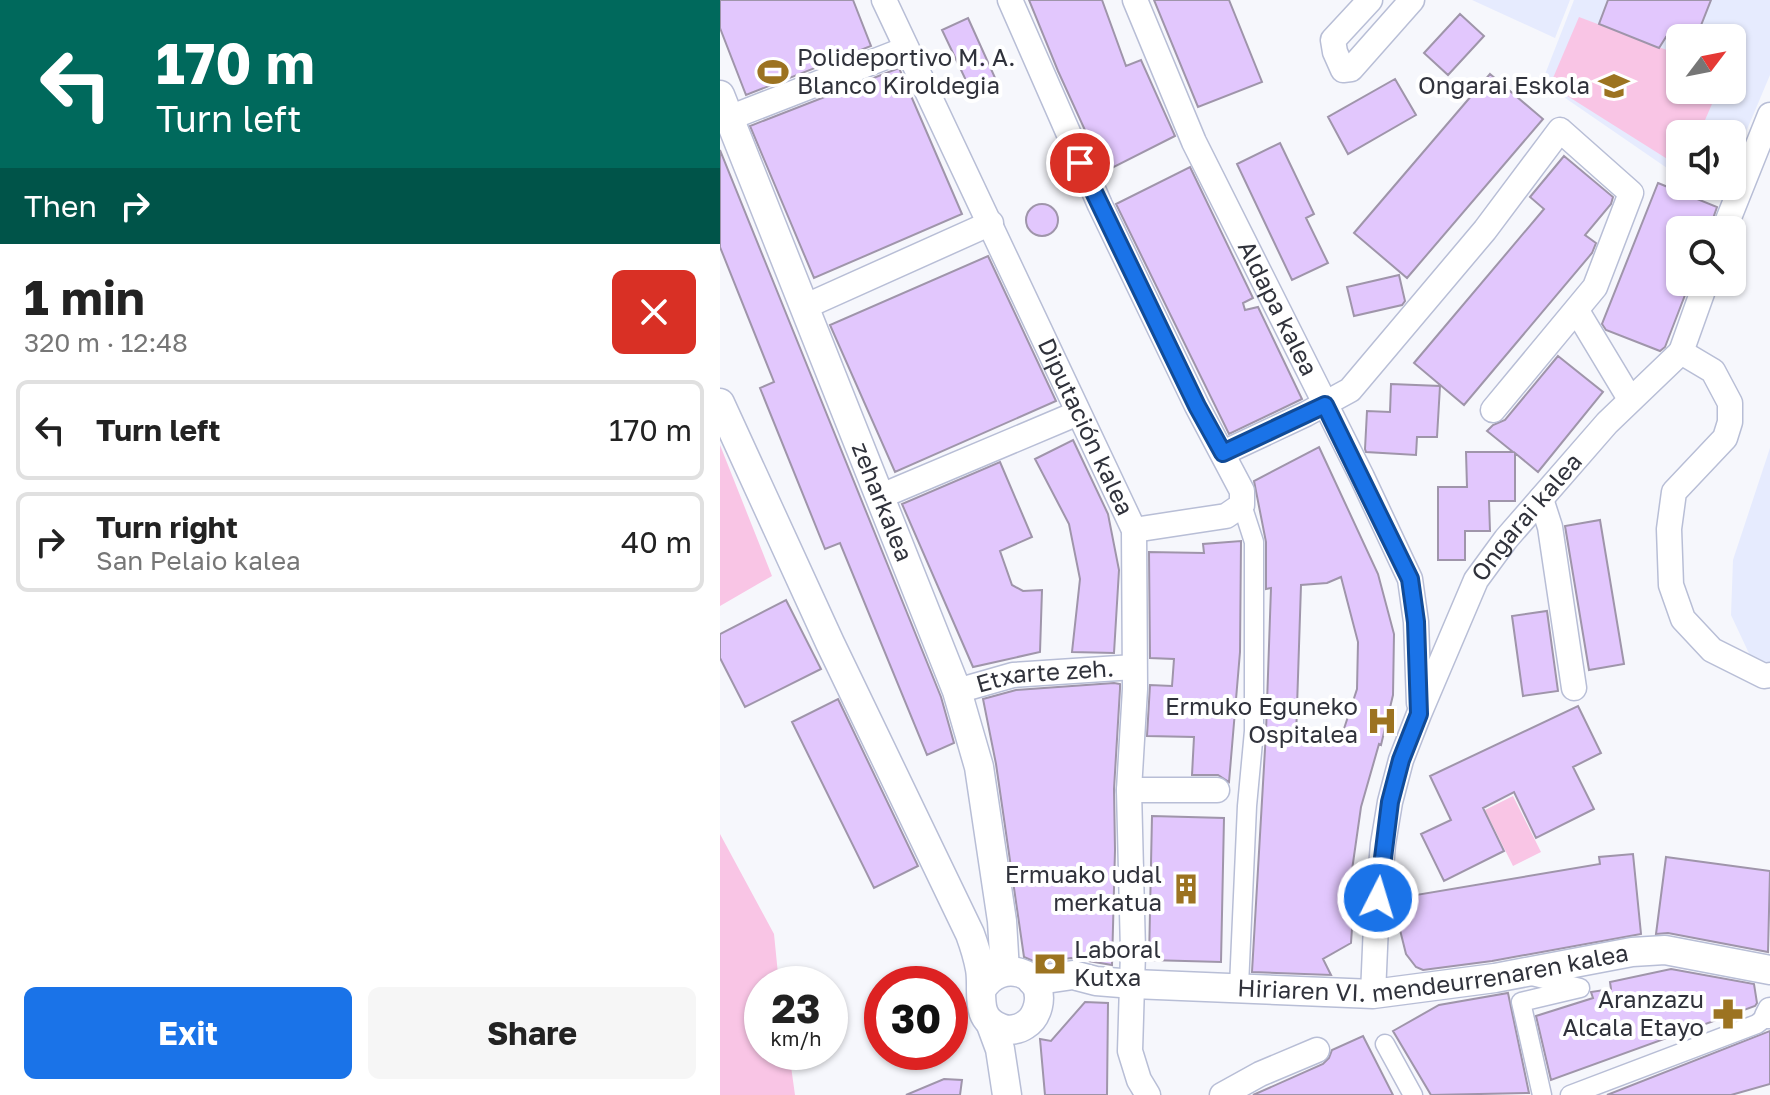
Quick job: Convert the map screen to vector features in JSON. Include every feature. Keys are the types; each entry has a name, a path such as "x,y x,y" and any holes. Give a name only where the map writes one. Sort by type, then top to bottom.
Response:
{"street":[{"name":"Diputación kalea","path":"884,0 1134,530 1134,667 1129,790 1133,984 1130,1051 1139,1080 1148,1095"},
{"path":"1010,0 1100,205 1197,406 1242,491 1242,505 1254,542 1254,731 1239,986"},
{"name":"Aldapa kalea","path":"1135,0 1194,142 1410,579 1416,622 1419,714 1401,760 1390,802 1376,925 1373,994"},
{"path":"1370,0 1333,40 1343,70 1351,69 1412,0"},
{"path":"725,107 906,49"},
{"name":"zeharkalea","path":"725,107 957,691 979,767 1002,921 1014,949 1008,977"},
{"path":"1730,216 1770,115"},
{"path":"1223,453 1350,390 1485,230 1560,130 1631,193 1595,287 1493,410"},
{"path":"804,307 991,223"},
{"name":"Ongarai kalea","path":"1419,714 1476,580 1506,539 1630,399 1681,352 1701,296"},
{"path":"1577,311 1630,399"},
{"path":"1681,352 1713,371 1730,403 1730,422 1725,438 1674,492 1669,529 1671,585 1683,619 1712,650 1764,676 1770,675"},
{"path":"720,403 830,643 972,938 1008,977 1039,1000 1013,1092"},
{"path":"879,497 1078,413"},
{"path":"1541,499 1550,527 1574,688"},
{"path":"1134,530 1226,516 1242,505"},
{"name":"Etxarte zeh.","path":"957,691 1013,675 1134,667"},
{"path":"1129,790 1248,793"},
{"name":"Hiriaren VI. mendeurrenaren kalea","path":"1008,977 1073,975 1096,981 1133,984 1239,986 1283,992 1373,994 1508,976 1632,952 1665,950 1770,970"},
{"path":"1508,976 1580,988 1521,1002 1542,1095"},
{"path":"1008,977 981,1007 990,1022 1013,1092"},
{"path":"990,1022 1007,1030 1096,981"},
{"path":"1570,1095 1757,1024 1769,1014"},
{"path":"1385,1044 1413,1095"},
{"path":"1222,1095 1260,1074 1317,1050"}],"shaded area":[{"path":"1472,0 1570,0 1555,38"},
{"name":"Ongarai Eskola","path":"1574,0 1770,0 1770,75 1746,132 1746,120 1666,120 1666,167 1542,82"},
{"path":"1579,17 1666,50 1666,104 1712,104 1705,120 1666,120 1666,158 1550,85"},
{"path":"720,445 772,576 720,606"},
{"path":"1770,448 1770,672 1753,662 1731,615 1733,560"},
{"path":"1513,796 1541,852 1513,866 1485,810"},
{"path":"720,834 774,934 777,966 744,966 744,1070 792,1070 795,1095 720,1095"}],"building":[{"name":"Polideportivo M. A. Blanco Kiroldegia","path":"720,0 853,0 871,46 746,95 720,28"},
{"path":"1029,0 1102,0 1126,66 1141,60 1175,136 1104,172"},
{"path":"1154,0 1229,0 1262,82 1198,107"},
{"path":"1608,0 1711,0 1702,24 1666,24 1666,37 1659,48 1599,24"},
{"path":"1460,14 1484,36 1448,75 1424,53"},
{"path":"968,18 996,80 971,91 942,30"},
{"path":"899,68 962,214 814,278 750,126"},
{"path":"1490,74 1543,119 1407,278 1354,233"},
{"path":"1395,79 1416,115 1348,154 1328,117"},
{"path":"1280,143 1314,214 1306,218 1328,263 1292,280 1237,164"},
{"path":"720,150 941,697 954,743 927,755 840,543 825,549 760,388 774,382 720,247"},
{"path":"1564,156 1613,197 1611,204 1585,235 1596,243 1592,253 1464,405 1414,363 1544,209 1530,197"},
{"path":"1190,167 1253,298 1243,303 1245,310 1258,307 1302,399 1229,434 1116,204"},
{"path":"1658,183 1666,186 1666,200 1700,200 1717,207 1714,216 1666,216 1666,296 1685,296 1665,347 1660,351 1606,330 1602,324"},
{"path":"1042,204 1053,209 1058,220 1053,231 1042,236 1031,231 1026,220 1031,209"},
{"path":"988,256 1056,401 895,472 830,325"},
{"path":"1399,275 1405,301 1402,305 1354,316 1347,287"},
{"path":"1558,356 1603,392 1538,472 1515,453 1515,501 1489,501 1490,531 1465,531 1465,560 1438,560 1438,487 1467,487 1466,452 1513,452 1487,431 1505,420"},
{"path":"1391,384 1440,386 1437,437 1417,437 1416,455 1366,452 1367,411 1390,412"},
{"path":"1073,440 1108,514 1119,570 1114,653 1072,652 1080,579 1069,524 1035,459"},
{"path":"1319,447 1378,574 1394,634 1393,695 1361,807 1350,884 1355,884 1351,943 1323,959 1331,975 1252,972 1271,588 1266,589 1266,542 1254,481","holes":["1341,577 1358,642 1357,689 1339,744 1296,738 1301,585 1327,583"]},
{"path":"1000,462 1032,537 1000,551 1012,585 1023,591 1042,590 1040,652 973,667 902,504"},
{"path":"1600,520 1624,664 1589,670 1565,526"},
{"path":"1241,541 1240,652 1229,782 1218,775 1192,775 1194,737 1147,736 1150,685 1172,686 1174,659 1150,658 1149,552 1204,553 1203,544"},
{"path":"786,600 821,669 745,707 720,658 720,634"},
{"path":"1547,611 1558,691 1523,696 1512,616"},
{"path":"1120,684 1120,689 1114,789 1112,965 1071,958 1038,963 1024,957 996,764 983,699 1016,690"},
{"path":"838,699 918,866 874,888 792,722"},
{"path":"1578,706 1601,753 1573,767 1594,809 1536,838 1514,792 1483,808 1504,851 1444,881 1421,834 1451,820 1430,776"},
{"name":"Ermuako udal merkatua","path":"1152,816 1224,818 1221,962 1149,960"},
{"path":"1633,854 1641,934 1423,970 1416,967 1406,954 1400,930 1404,897 1600,864 1599,857"},
{"path":"1666,857 1770,871 1768,952 1668,933 1656,934"},
{"path":"1671,969 1754,984 1757,1003 1551,1080 1536,1016 1593,998 1591,992 1611,989 1610,982"},
{"path":"1508,993 1529,1093 1431,1095 1393,1031 1439,1005"},
{"path":"1085,1002 1108,1003 1107,1095 1045,1095 1040,1039 1051,1041"},
{"path":"1770,1031 1770,1084 1731,1095 1607,1095"},
{"path":"1363,1036 1393,1095 1253,1095 1323,1064 1332,1050"},
{"path":"944,1079 962,1080 960,1095 906,1095"}],"place":[{"name":"Polideportivo M. A. Blanco Kiroldegia","path":"773,72"},
{"name":"Ongarai Eskola","path":"1614,86"},
{"name":"Ermuko Eguneko Ospitalea","path":"1382,721"},
{"name":"Ermuako udal merkatua","path":"1186,889"},
{"name":"Laboral Kutxa","path":"1050,964"},
{"name":"Aranzazu Alcala Etayo","path":"1728,1014"}],"route":[{"path":"1080,163 1197,406 1223,453 1325,405 1410,579 1416,622 1419,714 1401,760 1390,802 1378,898"}]}
